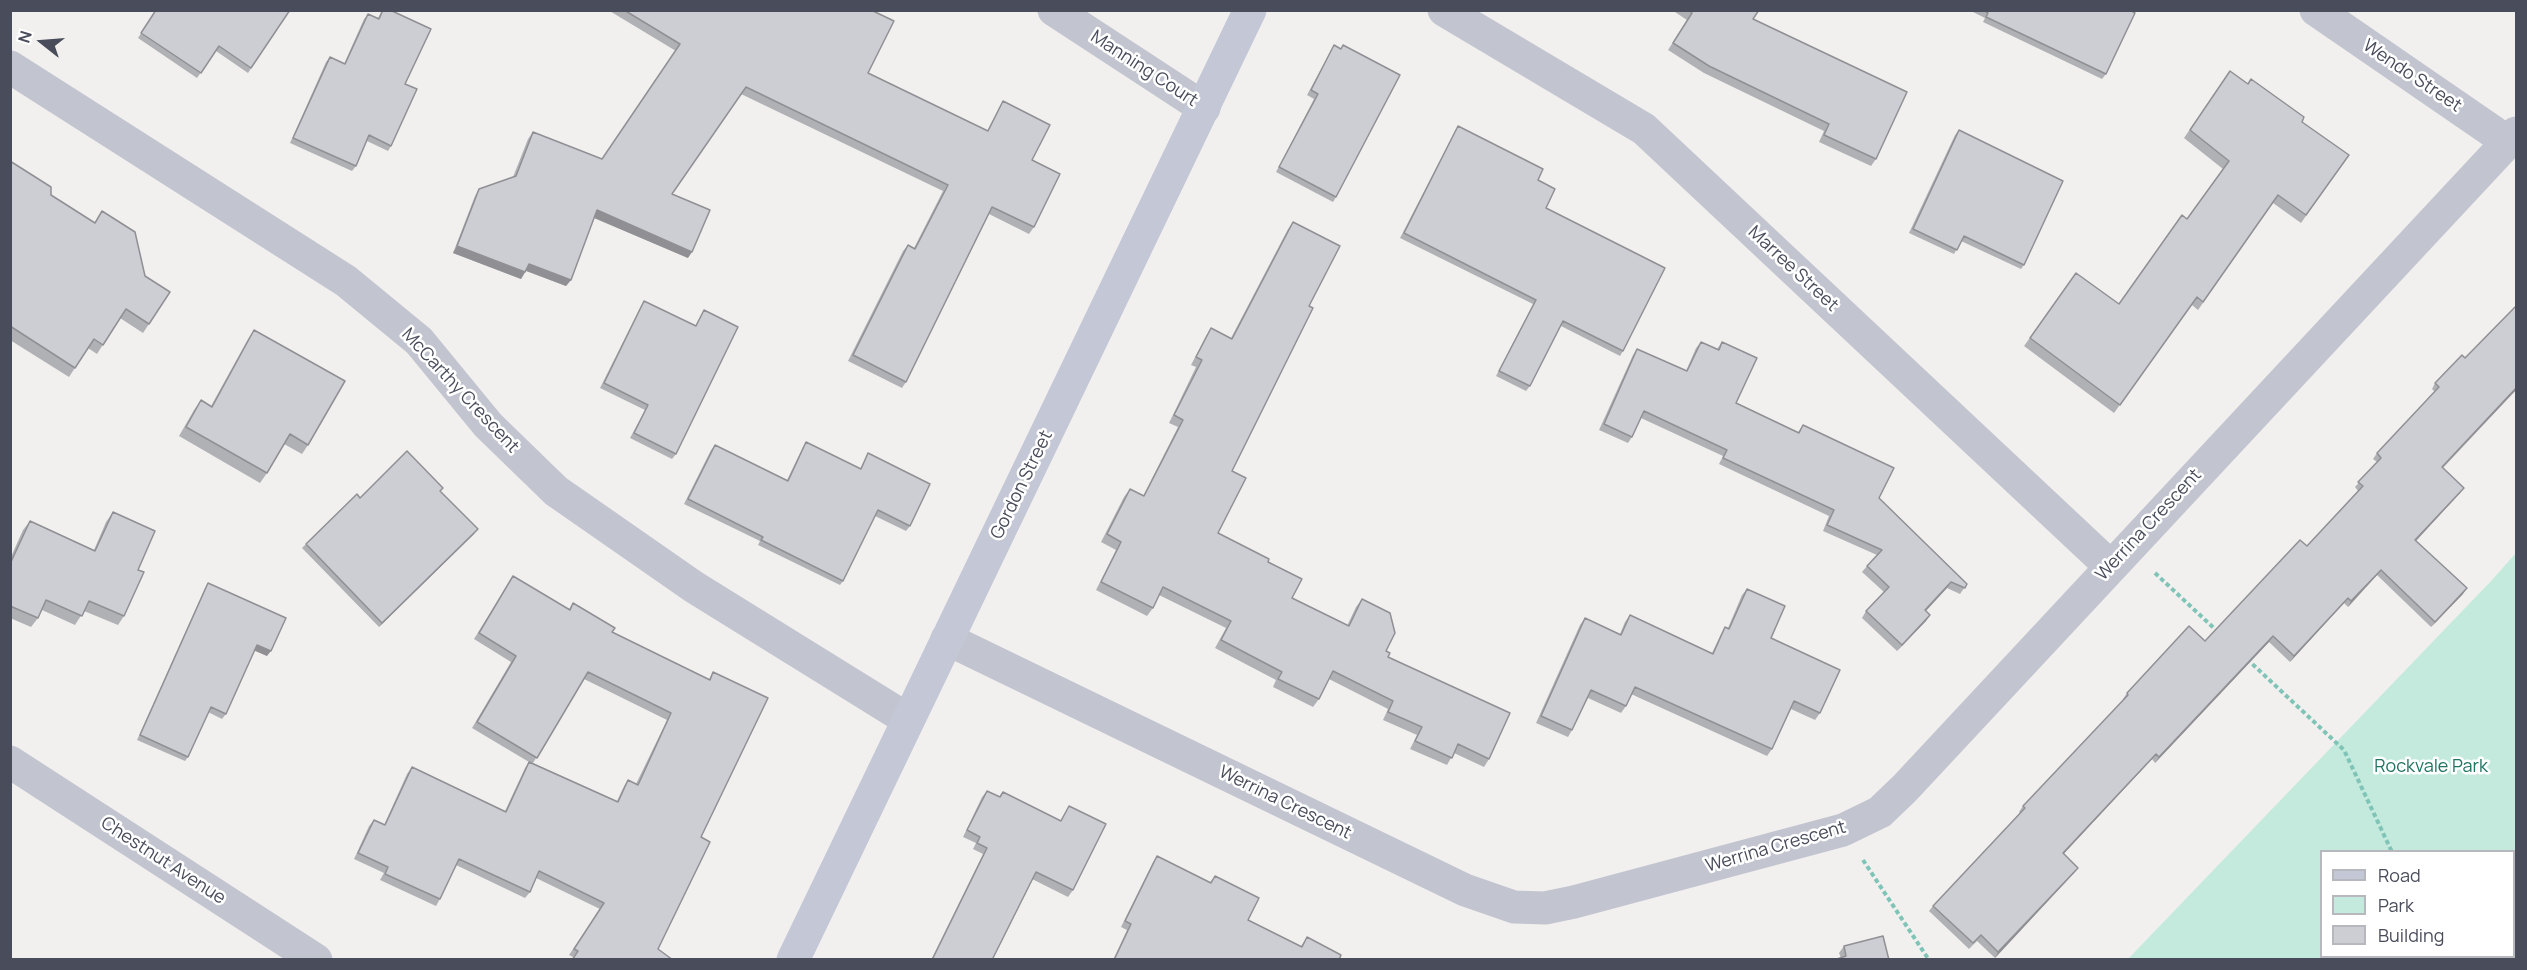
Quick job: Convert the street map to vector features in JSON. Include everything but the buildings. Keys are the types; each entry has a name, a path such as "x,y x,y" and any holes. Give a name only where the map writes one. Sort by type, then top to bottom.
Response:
{"street":[{"name":"Manning Court","path":"1054,10 1204,108"},
{"name":"Gordon Street","path":"793,960 1250,10"},
{"name":"Marree Street","path":"1444,10 1644,129 2111,567"},
{"name":"Wendo Street","path":"2316,10 2512,137"},
{"name":"McCarthy Crescent","path":"10,67 346,281 419,341 488,425 556,491 694,587 907,719"},
{"name":"Werrina Crescent","path":"947,639 1465,890 1514,908 1545,908 1843,830 1880,812 1905,788 2512,137"},
{"name":"Chestnut Avenue","path":"10,762 315,960"}],"path":[{"path":"2150,568 2225,639"},
{"path":"2242,655 2343,750 2391,850"},
{"path":"1858,853 1929,960"}],"green space":[{"name":"Rockvale Park","path":"2516,553 2516,959 2128,959 2492,580"}]}
